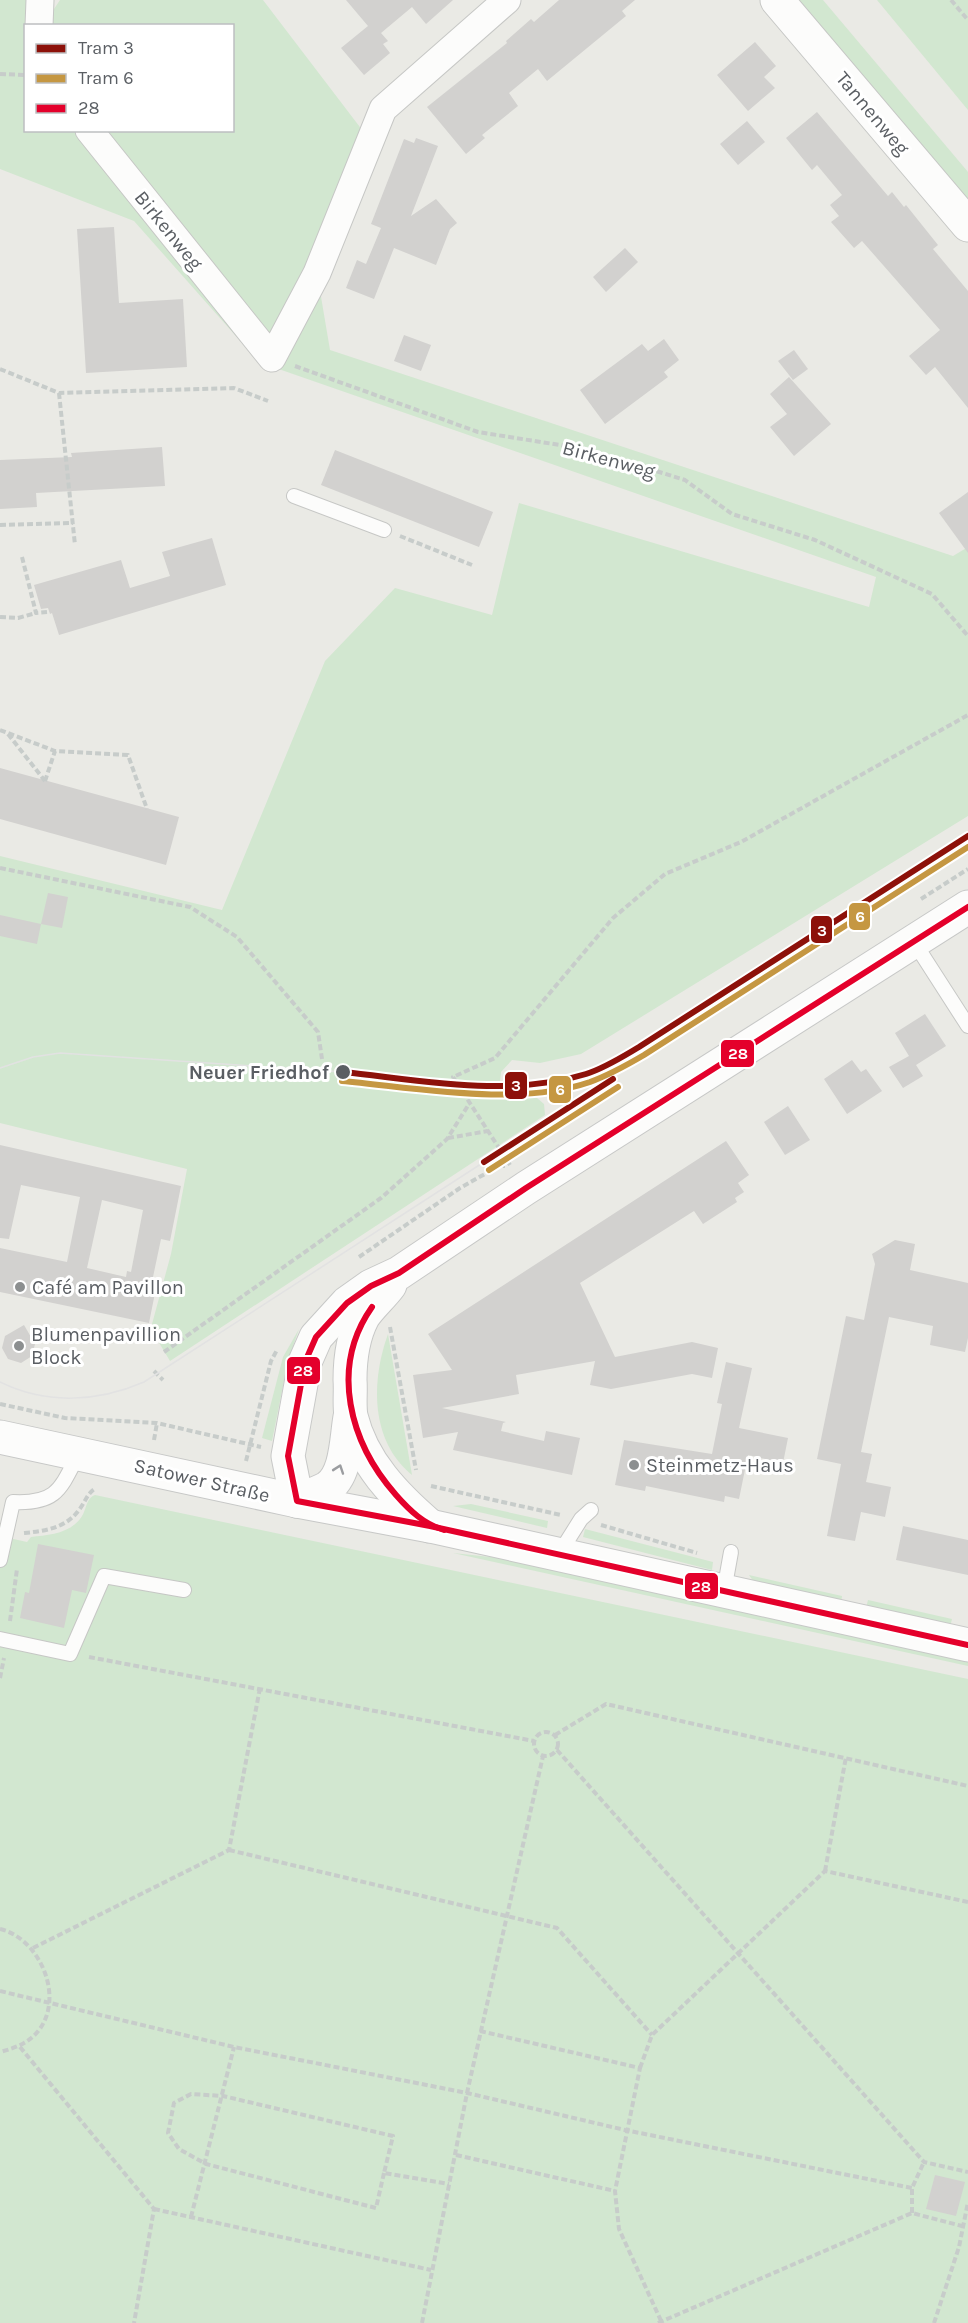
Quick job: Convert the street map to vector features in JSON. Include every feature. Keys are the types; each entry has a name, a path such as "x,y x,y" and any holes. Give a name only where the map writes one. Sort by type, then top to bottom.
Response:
{"main road":[{"name":"Tannenweg","path":"777,0 968,225"},
{"path":"399,1273 371,1286 347,1303 316,1336 304,1362 288,1456 297,1501 327,1487 340,1472 351,1415 350,1371 354,1340 364,1316 399,1273 518,1177 968,907"},
{"path":"351,1415 362,1448 380,1476 403,1503 430,1527"},
{"name":"Satower Straße","path":"0,1437 558,1556 728,1569 968,1645"}],"street":[{"path":"39,24 40,0"},
{"path":"272,358 317,273 383,109 507,0"},
{"name":"Birkenweg","path":"91,132 272,358"}],"lane":[{"path":"294,496 384,530"},
{"path":"912,940 968,1026"},
{"path":"0,1494 13,1502 30,1503 48,1499 95,1456"},
{"path":"0,1560 13,1502"},
{"path":"558,1556 586,1515"},
{"path":"3,1640 70,1654 104,1576 184,1590"}],"path":[{"path":"951,0 968,20"},
{"path":"0,74 24,75"},
{"name":"Birkenweg","path":"272,358 478,432 585,449 685,480 732,514 815,540 932,594 968,636"},
{"path":"0,369 59,393 234,388 268,402"},
{"path":"59,393 75,545"},
{"path":"0,525 73,523"},
{"path":"384,530 472,565"},
{"path":"22,558 36,613"},
{"path":"0,617 18,618 47,612"},
{"path":"518,1177 453,1077 495,1058 613,918 665,874 741,842 968,715"},
{"path":"0,730 55,751 128,755 147,809"},
{"path":"7,733 45,781 55,751"},
{"path":"0,868 190,907 237,937 318,1032 322,1059"},
{"path":"164,1352 381,1198 447,1138 469,1104"},
{"path":"447,1138 488,1131"},
{"path":"354,1261 460,1188 499,1166 518,1177"},
{"path":"389,1322 416,1471"},
{"path":"154,1371 163,1380"},
{"path":"0,1404 65,1418 157,1423 250,1444"},
{"path":"21,1542 24,1533 56,1528 73,1517 89,1491 96,1489 95,1456"},
{"path":"428,1485 586,1515 728,1569"},
{"path":"0,1678 3,1640 18,1564"},
{"path":"70,1654 534,1741"},
{"path":"229,1850 260,1688"},
{"path":"534,1741 542,1732 555,1735 606,1704 968,1786"},
{"path":"534,1741 537,1753 549,1756 556,1750 558,1740 555,1735"},
{"path":"556,1750 924,2162 968,2172"},
{"path":"422,2323 480,2031 543,1756"},
{"path":"846,1757 825,1871 652,2036 640,2068 625,2130 615,2191 619,2229 660,2323 912,2213 962,2226"},
{"path":"33,1948 229,1850 557,1928 652,2036"},
{"path":"825,1871 968,1902"},
{"path":"0,1929 33,1948 47,1976 49,2003 40,2029 20,2047 0,2052"},
{"path":"0,1991 234,2047 467,2093 625,2130 912,2188"},
{"path":"480,2031 640,2068"},
{"path":"20,2047 154,2209 431,2270"},
{"path":"191,2217 234,2047"},
{"path":"191,2094 223,2096 393,2136 376,2208 206,2164 179,2149 168,2133 174,2103 191,2094"},
{"path":"456,2155 615,2191"},
{"path":"912,2213 912,2188 924,2162"},
{"path":"384,2174 449,2184"},
{"path":"934,2323 959,2247 968,2202"},
{"path":"134,2323 154,2209"}],"green space":[{"path":"0,0 38,0 37,24 24,24 24,132 234,132 234,24 50,24 50,15 60,0 263,0 369,139 317,273 330,350 953,556 968,547 968,816 581,1054 540,1063 512,1060 501,1072 499,1090 530,1092 544,1104 545,1115 170,1361 158,1341 152,1324 171,1254 187,1169 0,1123 0,856 222,910 325,661 395,588 492,615 519,503 869,607 876,577 270,366 250,352 134,221 0,169"},
{"path":"797,0 823,0 968,172 968,199"},
{"path":"877,0 968,0 968,110"},
{"path":"299,1329 288,1361 272,1441 262,1438 283,1357"},
{"path":"388,1334 412,1475 398,1461 381,1428 377,1390 382,1352"},
{"path":"95,1495 968,1679 968,2323 0,2323 0,1536 27,1542 31,1537 64,1531 80,1519 89,1499"},
{"path":"471,1504 548,1521 547,1528 453,1506"},
{"path":"585,1529 713,1562 712,1570 583,1537"},
{"path":"453,1553 530,1561 968,1658 968,1666"},
{"path":"749,1575 842,1596 841,1604 756,1585"},
{"path":"868,1600 952,1619 950,1627 866,1608"}],"building":[{"path":"346,0 453,0 426,24 412,7 381,33 388,41 383,44 390,53 364,75 341,48 368,26"},
{"path":"559,0 635,0 622,11 626,16 547,81 538,69 509,93 518,106 482,135 485,138 466,154 427,107 507,43 506,41 531,19 534,22"},
{"path":"755,42 776,66 764,77 775,88 748,111 717,75"},
{"path":"817,112 888,196 892,192 904,207 906,205 938,245 933,249 968,291 968,408 935,367 926,375 909,356 940,330 862,241 854,248 831,222 839,216 830,205 842,195 817,165 812,170 786,138"},
{"path":"747,121 765,142 738,165 720,144"},
{"path":"416,138 438,146 411,216 436,199 457,223 450,229 436,265 394,248 374,299 346,288 357,260 366,264 381,228 371,224 404,139 414,143"},
{"path":"114,227 119,303 183,299 187,367 86,373 77,229"},
{"path":"625,248 638,262 606,292 593,277"},
{"path":"404,335 431,345 421,371 394,361"},
{"path":"664,339 679,360 664,372 668,377 605,424 580,390 642,344 648,351"},
{"path":"794,350 808,369 793,380 778,361"},
{"path":"789,377 831,424 794,456 770,427 787,414 770,394"},
{"path":"162,447 165,486 36,493 37,507 0,509 0,460 72,457 71,453"},
{"path":"335,450 493,512 479,547 321,485"},
{"path":"968,492 968,553 939,513"},
{"path":"212,538 226,585 59,635 52,613 50,614 48,608 41,609 34,585 121,560 130,588 170,576 162,552"},
{"path":"0,768 179,817 166,865 0,819"},
{"path":"48,893 68,897 62,928 41,924"},
{"path":"0,915 41,924 37,944 0,936"},
{"path":"925,1014 946,1046 916,1065 923,1076 903,1088 889,1067 909,1056 895,1033"},
{"path":"852,1060 861,1072 866,1069 882,1091 847,1114 824,1079"},
{"path":"788,1106 810,1140 785,1155 764,1122"},
{"path":"726,1141 749,1175 738,1183 744,1192 735,1198 737,1202 703,1224 694,1211 580,1283 615,1357 692,1342 718,1348 712,1378 692,1374 611,1389 590,1385 595,1361 516,1375 519,1394 442,1408 506,1422 503,1423 501,1431 544,1441 546,1431 580,1438 572,1475 453,1450 458,1432 423,1438 413,1375 452,1370 428,1334"},
{"path":"0,1145 181,1186 170,1241 161,1239 153,1277 158,1278 149,1323 0,1292 0,1248 67,1262 80,1197 21,1185 9,1239 0,1238","holes":["102,1200 143,1210 131,1272 127,1271 126,1277 87,1268"]},
{"path":"895,1240 915,1244 910,1270 968,1283 968,1338 965,1352 930,1345 933,1326 889,1317 861,1452 872,1454 866,1482 891,1487 885,1517 861,1512 855,1541 827,1536 841,1464 817,1459 846,1316 864,1320 875,1264 872,1254"},
{"name":"Blumenpavillion Block","path":"24,1325 35,1344 32,1356 21,1363 8,1359 2,1348 5,1336"},
{"path":"726,1362 752,1368 739,1428 788,1438 783,1463 748,1455 739,1499 725,1496 724,1502 646,1486 645,1491 615,1485 624,1440 712,1454 722,1404 717,1403"},
{"path":"903,1526 968,1540 968,1575 896,1560"},
{"path":"38,1544 94,1555 86,1593 72,1590 64,1628 20,1618 25,1592 29,1593"},
{"path":"935,2175 965,2182 956,2216 926,2209"}],"tram line":[{"name":"3","path":"343,1072 465,1085 496,1086 557,1081 593,1072 639,1047 968,836"},
{"name":"6","path":"342,1081 499,1095 562,1089 590,1082 644,1055 968,847"},
{"path":"0,1068 33,1057 60,1053 343,1072"},
{"name":"3","path":"484,1162 613,1079"},
{"name":"6","path":"489,1170 618,1087"},
{"path":"0,1382 35,1395 72,1398 109,1394 144,1382 484,1162"}],"transit line":[{"name":"28","path":"968,907 526,1188 399,1273 371,1286 347,1303 316,1337 305,1362 288,1456 297,1501 430,1526 968,1645"},
{"name":"28","path":"372,1307 359,1330 351,1355 349,1380 351,1404 357,1429 367,1452 396,1495 418,1516 444,1530"}],"place":[{"name":"Neuer Friedhof","path":"343,1072"},
{"name":"Café am Pavillon","path":"20,1287"},
{"name":"Blumenpavillion Block","path":"19,1346"},
{"name":"Steinmetz-Haus","path":"634,1465"}]}
